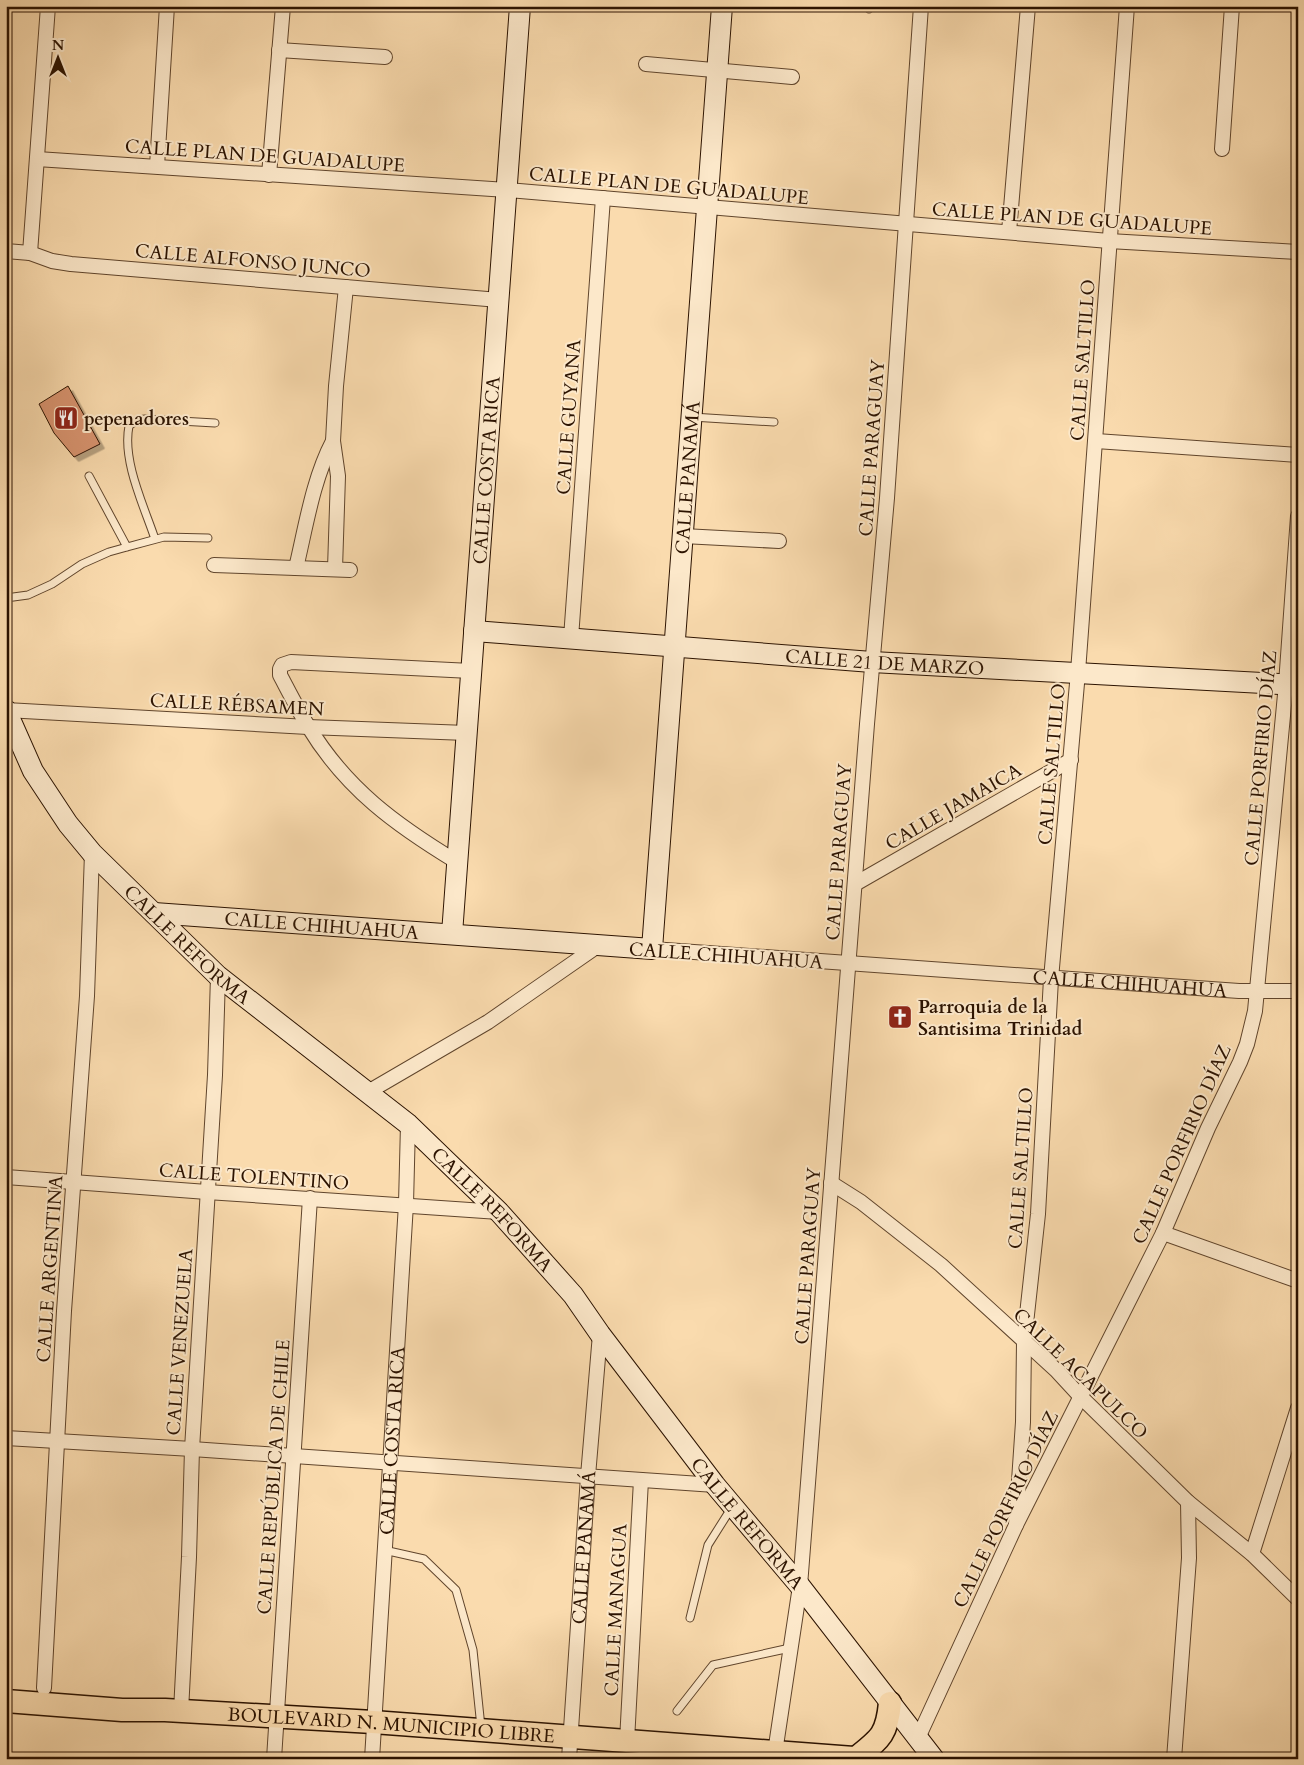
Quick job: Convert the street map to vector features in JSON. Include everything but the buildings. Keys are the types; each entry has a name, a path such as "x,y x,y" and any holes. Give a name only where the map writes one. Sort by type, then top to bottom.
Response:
{"main road":[{"path":"6,1686 138,1697 173,1711"},
{"name":"BOULEVARD N. MUNICIPIO LIBRE","path":"6,1701 122,1710 373,1722 482,1730 570,1748 627,1741 775,1755 862,1758"},
{"path":"862,1758 883,1734 888,1721 890,1703"}],"street":[{"path":"30,253 48,6"},
{"path":"157,166 167,6"},
{"path":"269,175 283,6"},
{"name":"CALLE COSTA RICA","path":"452,934 520,6"},
{"name":"CALLE PANAMÁ","path":"652,949 722,6"},
{"name":"CALLE PARAGUAY","path":"775,1755 800,1586 872,662 887,498 921,6"},
{"path":"1009,232 1028,6"},
{"name":"CALLE SALTILLO","path":"1016,1525 1023,1422 1024,1342 1038,1214 1051,979 1078,672 1127,6"},
{"path":"1222,149 1232,6"},
{"path":"279,50 385,57"},
{"path":"646,64 792,77"},
{"name":"CALLE PLAN DE GUADALUPE","path":"36,158 507,190 1109,241 1298,252"},
{"name":"CALLE GUYANA","path":"571,638 603,198"},
{"name":"CALLE ALFONSO JUNCO","path":"6,251 30,253 52,261 71,264 499,300"},
{"path":"334,570 338,476 333,441 336,386 346,286"},
{"path":"296,568 319,476 326,454 333,441"},
{"path":"1096,441 1298,454"},
{"name":"CALLE PORFIRIO DÍAZ","path":"918,1738 1016,1525 1162,1233 1247,1044 1255,1011 1292,685 1298,516"},
{"path":"683,536 779,541"},
{"path":"214,564 350,570"},
{"name":"CALLE 21 DE MARZO","path":"474,631 872,662 1292,685"},
{"path":"457,862 414,836 367,798 334,764 308,726 280,676 280,670 282,665 286,663 471,671"},
{"name":"CALLE RÉBSAMEN","path":"6,710 466,733"},
{"name":"CALLE REFORMA","path":"6,710 33,771 68,824 92,854 218,976 408,1124 499,1212 573,1295 600,1334 715,1485 800,1586 934,1759"},
{"name":"CALLE JAMAICA","path":"855,884 970,816 1071,760"},
{"name":"CALLE ARGENTINA","path":"44,1688 64,1311 87,996 92,854"},
{"name":"CALLE CHIHUAHUA","path":"154,913 1051,979 1257,991 1298,991"},
{"path":"368,1092 488,1022 599,945"},
{"name":"CALLE VENEZUELA","path":"173,1711 189,1557 192,1449 215,1075 218,976"},
{"name":"CALLE COSTA RICA","path":"372,1759 406,1204 408,1124"},
{"name":"CALLE TOLENTINO","path":"6,1176 499,1212"},
{"name":"CALLE ACAPULCO","path":"831,1183 861,1202 941,1265 1056,1370 1188,1502 1252,1554 1298,1599"},
{"name":"CALLE REPÚBLICA DE CHILE","path":"274,1759 310,1198"},
{"path":"1162,1233 1298,1281"},
{"name":"CALLE PANAMÁ","path":"570,1748 588,1476 600,1334"},
{"path":"1252,1554 1298,1408"},
{"path":"6,1438 715,1485"},
{"name":"CALLE MANAGUA","path":"627,1741 641,1480"},
{"path":"1174,1759 1189,1558 1188,1502"}],"lane":[{"path":"692,417 774,422"},
{"path":"155,539 134,475 128,442 129,426 137,420 145,419 215,423"},
{"path":"89,476 127,547"},
{"path":"6,598 28,595 52,584 82,564 109,552 155,539 181,537 208,538"},
{"path":"690,1618 708,1545 732,1506"},
{"path":"384,1550 424,1559 456,1590 474,1650 482,1730"},
{"path":"677,1711 713,1665 790,1648"}],"place":[{"name":"pepenadores","path":"66,418"},
{"name":"Parroquia de la Santisima Trinidad","path":"900,1017"}]}
